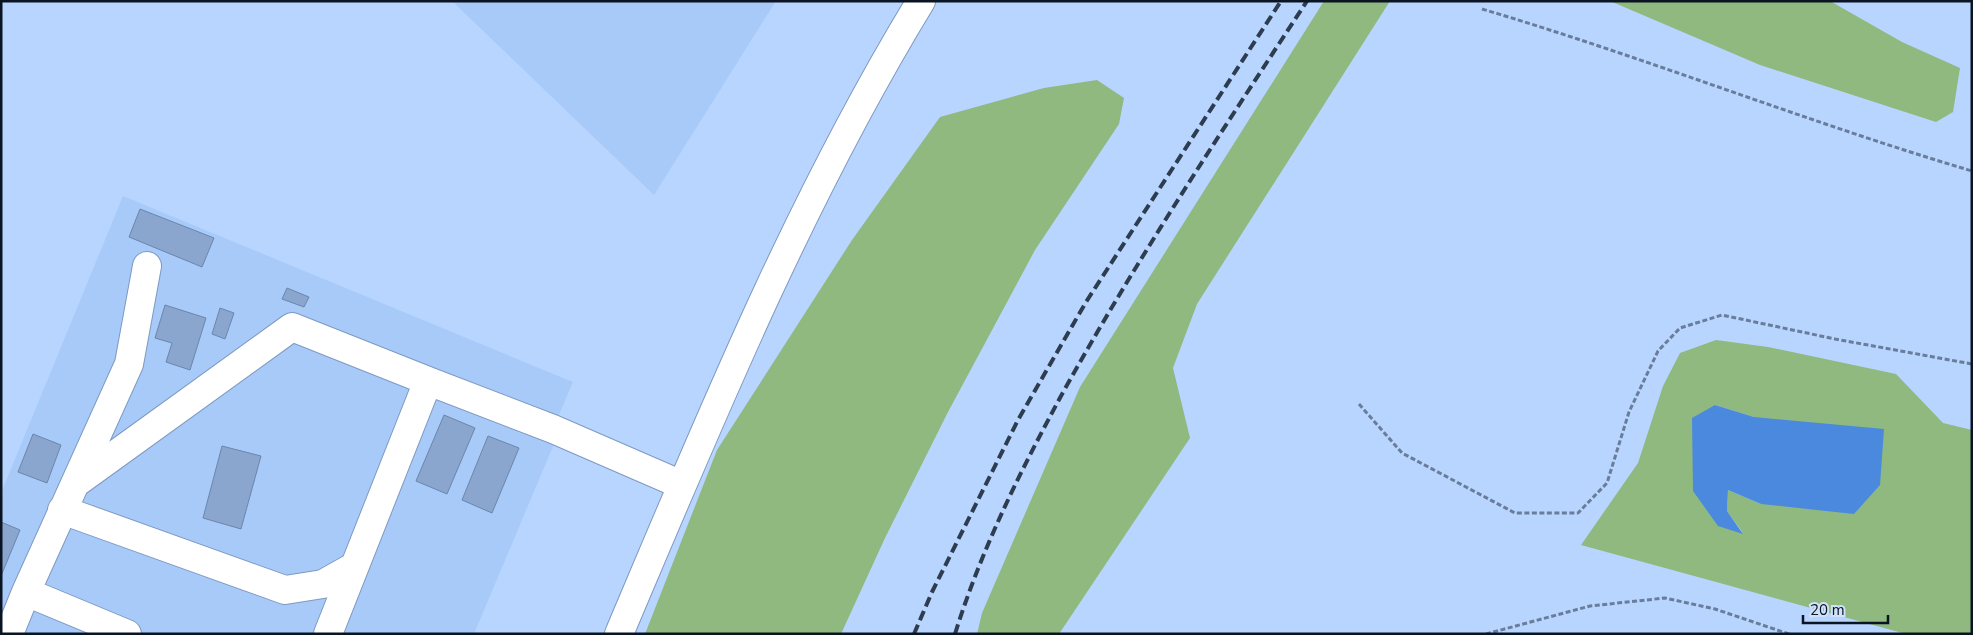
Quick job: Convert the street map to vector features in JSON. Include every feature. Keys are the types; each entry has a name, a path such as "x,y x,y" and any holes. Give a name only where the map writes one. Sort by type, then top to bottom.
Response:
{"lane":[{"path":"619,634 713,411 796,233 848,126 921,1"},
{"path":"9,634 62,510 129,364 147,266"},
{"path":"75,484 292,327 553,429 682,485"},
{"path":"328,634 428,381"},
{"path":"62,510 286,590 323,584 355,566"},
{"path":"26,592 127,634"}],"path":[{"path":"1482,9 1553,30 1871,141 1972,171"},
{"path":"1359,404 1402,453 1515,513 1578,513 1607,483 1629,412 1658,351 1680,328 1722,315 1835,339 1972,364"},
{"path":"1486,634 1590,606 1665,598 1715,609 1789,634"}],"shaded area":[{"path":"452,1 776,1 654,195"},
{"path":"123,196 573,382 553,429 554,444 474,634 1,634 1,493"}],"green space":[{"path":"1324,1 1390,1 1197,304 1173,368 1190,438 1059,634 977,634 982,613 1080,387"},
{"path":"1610,1 1830,1 1902,42 1960,68 1953,112 1936,122 1760,65"},
{"path":"1097,80 1124,98 1119,124 1035,250 948,412 885,538 841,634 645,634 717,450 852,240 940,117 1044,88"},
{"path":"1716,340 1768,347 1896,374 1943,423 1972,430 1972,634 1906,634 1581,545 1638,463 1663,386 1680,353","holes":["1715,405 1754,417 1761,504 1728,490 1727,511 1743,533 1693,491"]}],"water":[{"path":"1715,405 1754,417 1884,429 1880,485 1854,514 1761,504 1728,490 1727,511 1743,534 1718,526 1693,491 1692,418"}],"building":[{"path":"140,209 214,238 202,267 129,237"},
{"path":"287,288 309,297 304,307 282,299"},
{"path":"165,305 206,318 190,370 166,362 172,343 155,338"},
{"path":"220,308 234,313 225,339 212,334"},
{"path":"444,415 475,428 447,494 416,481"},
{"path":"33,434 61,445 47,483 18,472"},
{"path":"488,436 519,448 492,513 462,500"},
{"path":"222,446 261,456 241,529 203,518"},
{"path":"1,522 20,530 1,576"}],"railway":[{"path":"914,634 932,592 1018,420 1086,302 1281,1"},
{"path":"955,634 965,603 1002,512 1061,396 1149,246 1307,1"}]}
